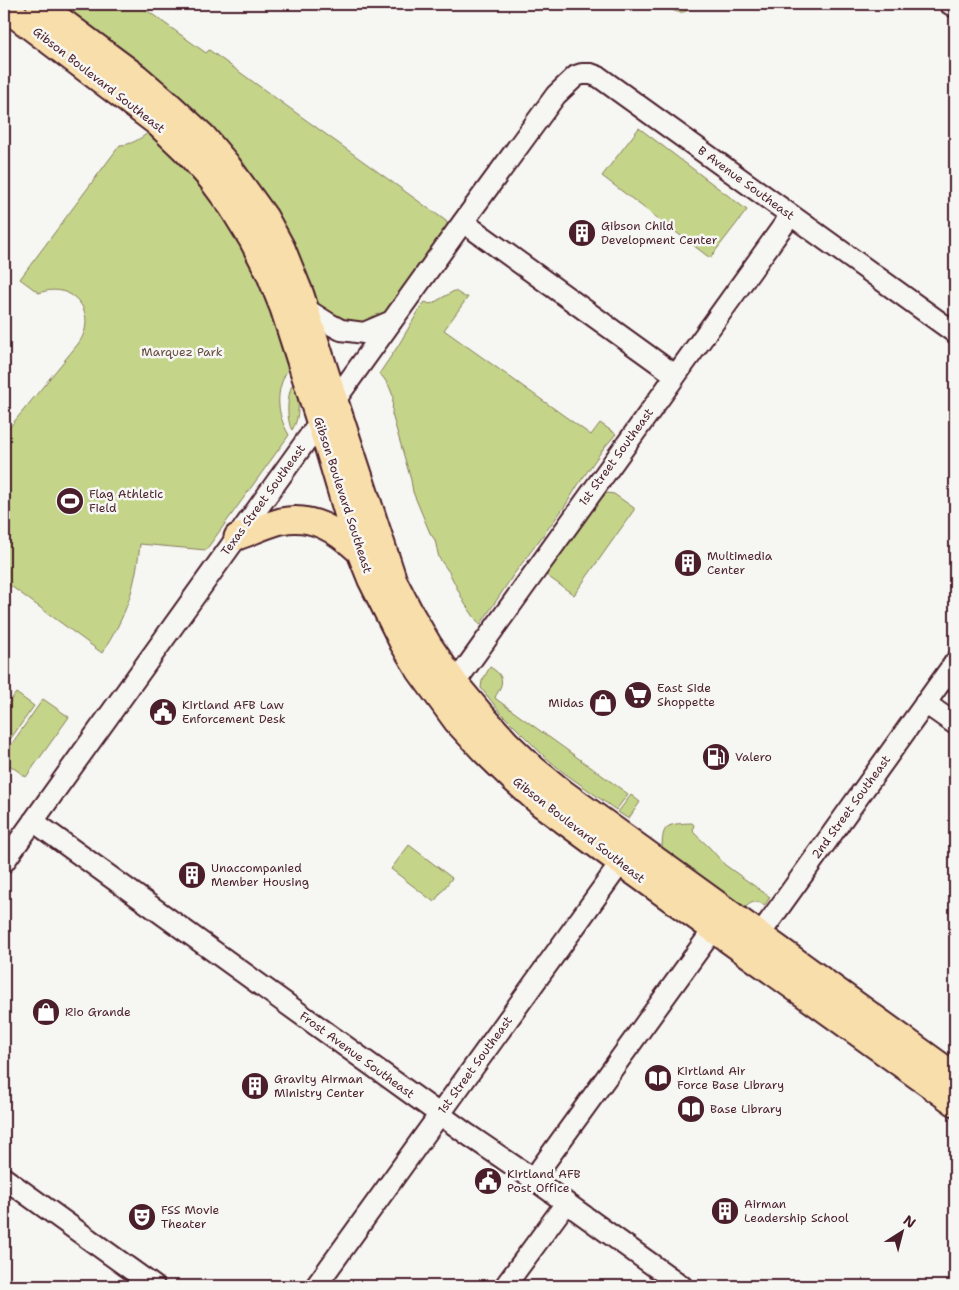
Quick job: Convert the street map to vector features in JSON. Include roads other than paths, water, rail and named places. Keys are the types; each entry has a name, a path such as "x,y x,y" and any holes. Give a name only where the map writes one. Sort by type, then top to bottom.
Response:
{"main road":[{"name":"Gibson Boulevard Southeast","path":"39,4 137,77 204,137 226,163 265,217 282,248 301,294 394,581 429,645 446,689"},
{"name":"Gibson Boulevard Southeast","path":"4,7 157,123 187,152 231,206 269,273 283,308 359,551 371,580 403,644 419,670 480,713 506,743 565,794 627,854 753,944 955,1103"},
{"path":"237,537 282,521 304,520 325,525 359,551"},
{"name":"Gibson Boulevard Southeast","path":"753,944 955,1076"}],"street":[{"path":"950,4 955,7"},
{"name":"B Avenue Southeast","path":"542,115 556,95 576,76 591,74 599,77 955,332"},
{"name":"Texas Street Southeast","path":"4,862 319,421 542,115"},
{"name":"1st Street Southeast","path":"446,689 791,215"},
{"path":"463,222 675,376"},
{"path":"306,309 341,330 364,333 392,321"},
{"name":"2nd Street Southeast","path":"753,944 955,662"},
{"path":"925,703 955,724"},
{"name":"Frost Avenue Southeast","path":"33,821 439,1114 566,1202 682,1286"},
{"name":"1st Street Southeast","path":"316,1286 627,854"},
{"path":"533,1179 721,920"},
{"path":"4,1178 154,1286"},
{"path":"505,1286 566,1202"}],"place":[{"name":"Gibson Child Development Center","path":"582,233"},
{"name":"Flag Athletic Field","path":"70,501"},
{"name":"Multimedia Center","path":"688,563"},
{"name":"East Side Shoppette","path":"638,695"},
{"name":"Midas","path":"603,703"},
{"name":"Kirtland AFB Law Enforcement Desk","path":"163,712"},
{"name":"Valero","path":"716,757"},
{"name":"Unaccompanied Member Housing","path":"192,875"},
{"name":"Rio Grande","path":"46,1012"},
{"name":"Kirtland Air Force Base Library","path":"658,1078"},
{"name":"Gravity Airman Ministry Center","path":"255,1086"},
{"name":"Base Library","path":"691,1109"},
{"name":"Kirtland AFB Post Office","path":"488,1181"},
{"name":"Airman Leadership School","path":"725,1211"},
{"name":"FSS Movie Theater","path":"142,1217"}],"park label":[{"name":"Marquez Park","path":"182,352"}]}
